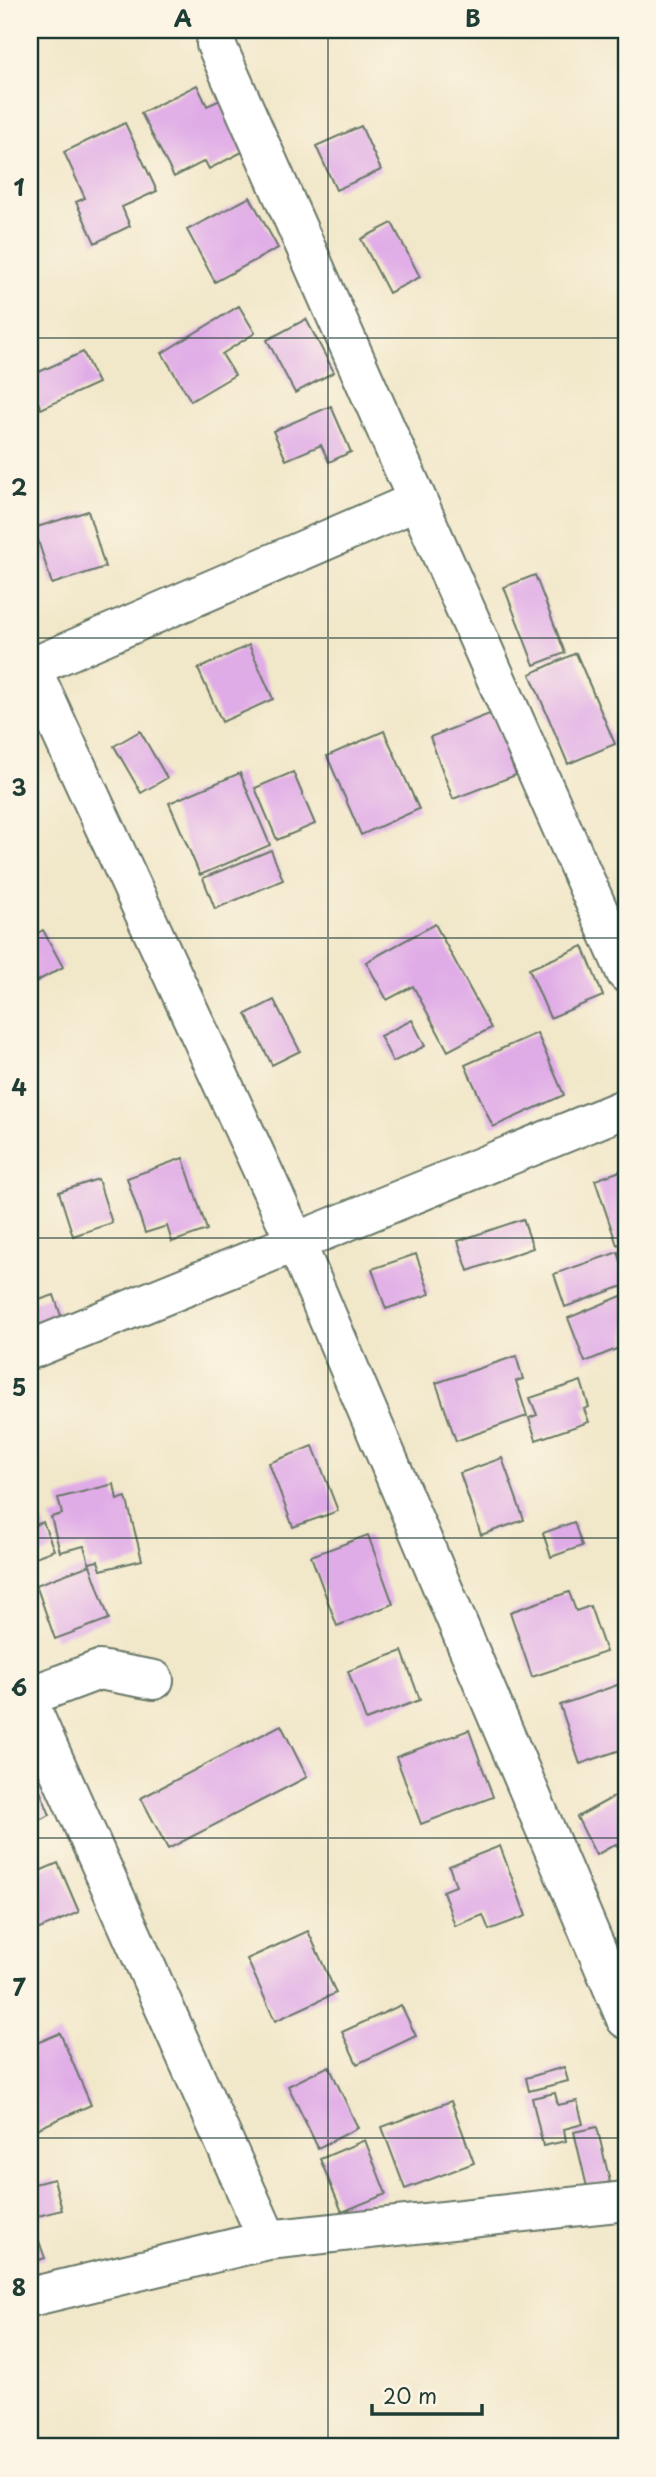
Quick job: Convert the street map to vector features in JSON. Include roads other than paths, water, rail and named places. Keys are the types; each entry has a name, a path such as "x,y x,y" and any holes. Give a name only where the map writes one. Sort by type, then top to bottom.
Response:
{"street":[{"path":"216,44 626,973"},
{"path":"417,501 30,667 296,1243 626,2020"},
{"path":"30,1350 626,1108"},
{"path":"30,1696 99,1670 154,1681"},
{"path":"30,1706 268,2240"},
{"path":"30,2297 268,2240 626,2201"}]}
